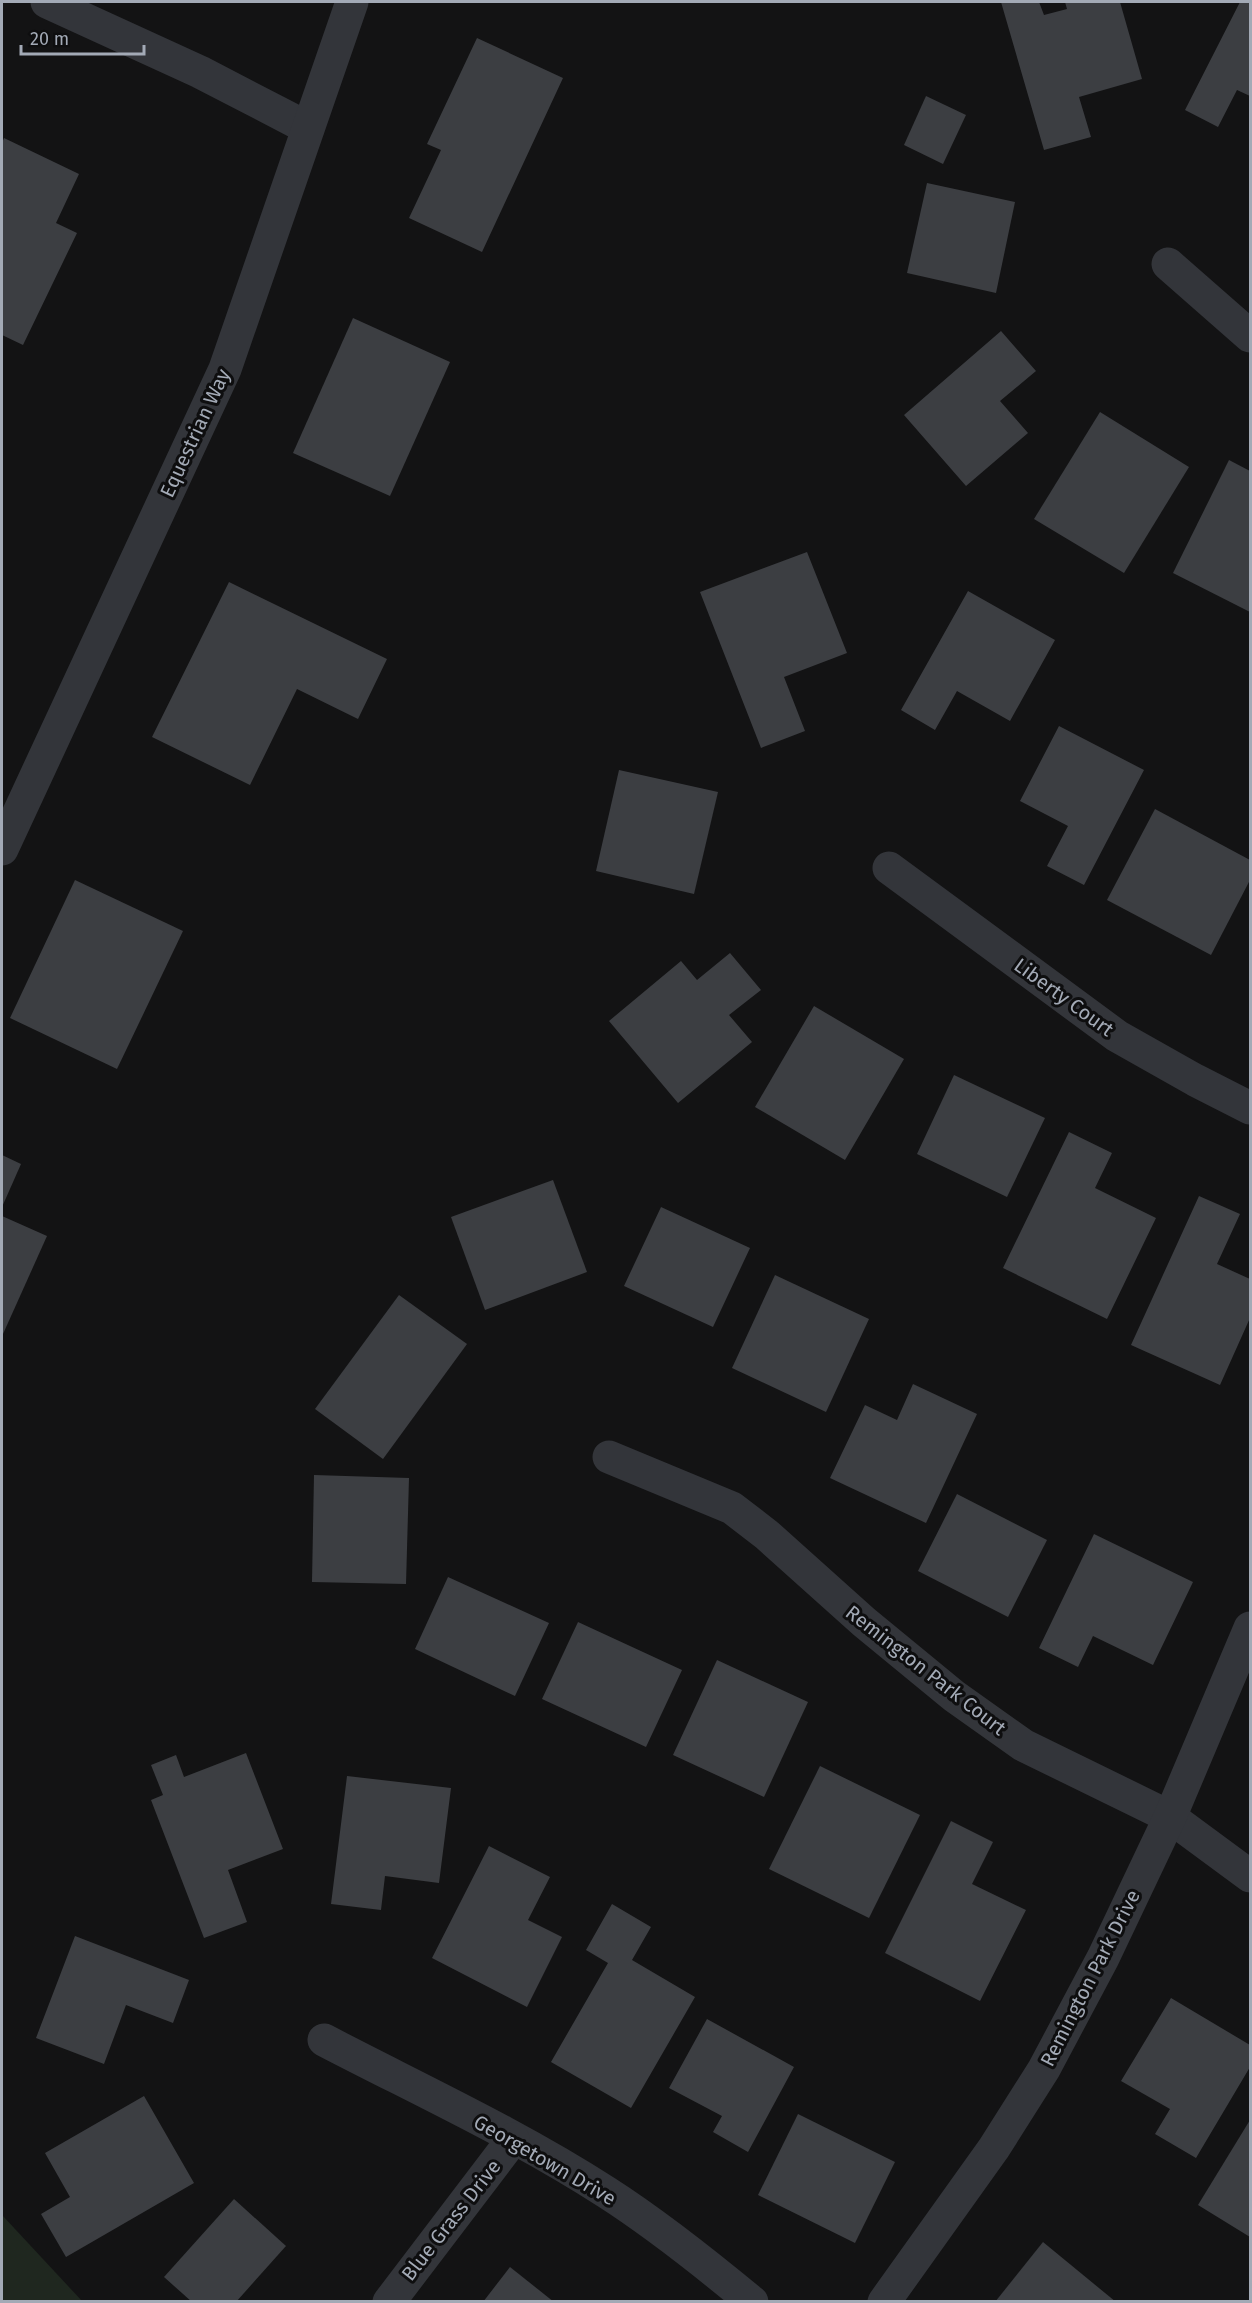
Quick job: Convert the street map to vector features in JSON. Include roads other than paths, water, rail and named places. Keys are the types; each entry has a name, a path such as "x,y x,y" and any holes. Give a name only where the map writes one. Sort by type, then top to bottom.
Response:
{"street":[{"path":"47,2 200,72 308,128"},
{"name":"Equestrian Way","path":"2,849 225,369 352,2"},
{"path":"1168,264 1251,336"},
{"name":"Liberty Court","path":"890,868 1117,1036 1195,1080 1251,1108"},
{"name":"Remington Park Court","path":"609,1457 732,1509 767,1534 864,1622 954,1696 1023,1745 1170,1816 1251,1876"},
{"name":"Remington Park Drive","path":"884,2301 994,2148 1044,2069 1103,1958 1170,1816 1251,1628"},
{"name":"Georgetown Drive","path":"324,2040 513,2139 606,2192 711,2268 752,2301"},
{"name":"Blue Grass Drive","path":"389,2301 513,2139"}]}
